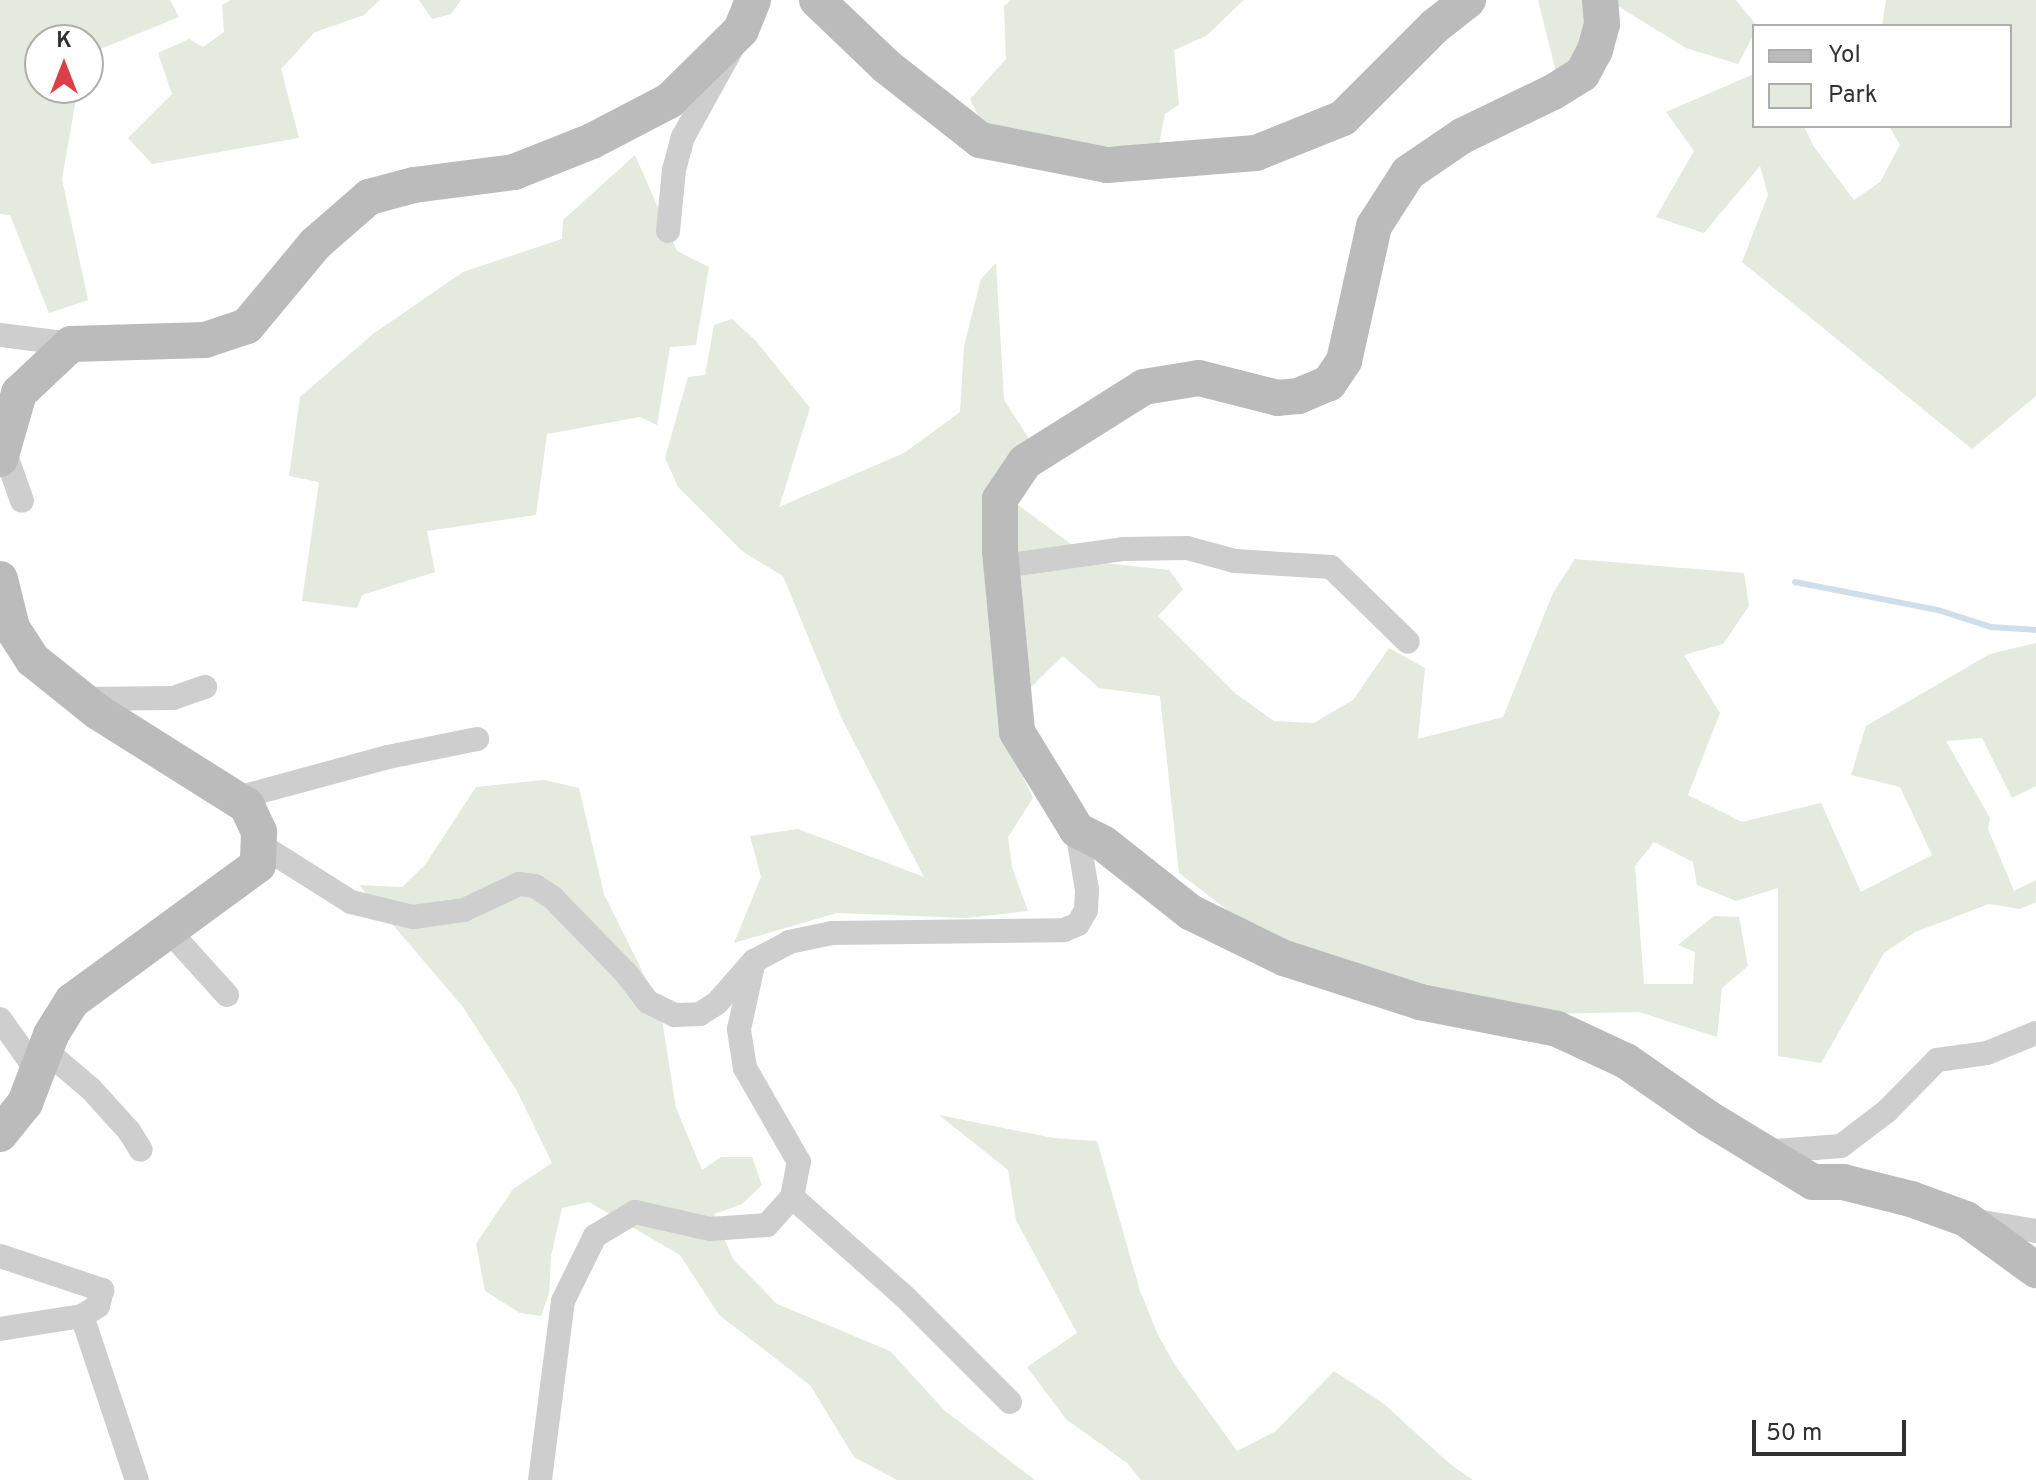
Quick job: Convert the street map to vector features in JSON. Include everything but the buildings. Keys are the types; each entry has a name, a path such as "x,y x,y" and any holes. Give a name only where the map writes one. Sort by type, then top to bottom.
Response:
{"street":[{"path":"817,0 886,66 980,140 1107,165 1256,153 1343,118 1435,26 1468,0"},
{"path":"259,844 351,902 413,917 464,910 519,884 535,886 553,898 626,973 648,1002 675,1015 700,1014 717,1003 754,961 789,942 832,933 1064,930 1078,924 1086,910 1087,890 1077,830 1017,732 1002,566 1000,499 1025,462 1144,387 1199,378 1278,398 1299,396 1329,383 1344,361 1374,226 1408,173 1462,136 1553,92 1582,74 1595,50 1602,24 1600,0"},
{"path":"668,231 674,170 683,137 747,15"},
{"path":"0,335 71,344 205,340 247,326 315,244 369,197 414,185 514,172 592,141 669,101 747,15"},
{"path":"22,501 3,436 19,393 71,344"},
{"path":"1002,566 1123,549 1187,548 1235,561 1331,567 1408,642"},
{"path":"0,579 12,628 33,660 81,699 237,798 247,806 259,832 258,865 72,1001 41,1061 25,1103 0,1134"},
{"path":"81,699 173,698 205,687"},
{"path":"237,798 388,757 477,739"},
{"path":"1077,830 1104,844 1190,912 1284,958 1420,1002 1557,1029 1626,1061 1813,1182 1843,1182 1911,1199 1966,1219 2036,1231"},
{"path":"170,932 227,995"},
{"path":"540,1480 563,1301 595,1236 635,1212 710,1229 767,1225 792,1197 799,1162 745,1068 739,1029 754,961"},
{"path":"0,1019 41,1061 91,1089 129,1131 141,1150"},
{"path":"1764,1152 1841,1146 1887,1111 1937,1060 1987,1053 2036,1033"},
{"path":"792,1197 906,1298 1010,1402"},
{"path":"1966,1219 2036,1270"},
{"path":"0,1256 102,1290 98,1306 82,1316 0,1329"},
{"path":"82,1316 137,1480"}],"green space":[{"path":"0,0 170,0 179,17 104,47 104,24 24,24 24,104 75,104 62,179 88,300 49,313 10,215 0,214"},
{"path":"231,0 380,0 364,15 315,32 281,69 299,138 152,164 128,138 172,94 158,53 189,39 203,47 224,32 222,5"},
{"path":"419,0 461,0 451,14 432,19"},
{"path":"1011,0 1244,0 1206,36 1174,50 1179,105 1165,114 1158,149 1088,145 1011,128 983,126 970,99 1006,59 1004,6"},
{"path":"1538,0 1736,0 1755,24 1752,24 1752,38 1738,64 1686,48 1613,3 1578,60 1556,72"},
{"path":"1886,0 2036,0 2036,396 1972,449 1742,262 1768,195 1760,166 1704,233 1656,217 1694,151 1666,112 1752,75 1752,128 1805,128 1814,147 1854,200 1880,182 1900,145 1890,128 2012,128 2012,24 1882,24"},
{"path":"635,155 677,251 709,267 696,345 670,347 657,425 640,417 547,434 536,515 427,531 435,572 362,595 357,608 302,601 319,482 289,476 300,397 373,334 463,272 562,239 563,220"},
{"path":"996,263 1004,400 1033,445 994,487 1095,562 1169,570 1183,589 1158,616 1236,694 1274,721 1314,723 1353,700 1389,648 1425,668 1418,739 1503,717 1553,593 1575,559 1744,573 1749,606 1723,644 1684,655 1720,713 1688,795 1742,822 1821,803 1861,892 1932,855 1900,787 1851,775 1866,726 1990,654 2036,643 2036,786 2012,798 1982,738 1946,741 1990,818 1988,829 2014,891 2036,880 2036,902 2020,909 1989,904 1915,932 1884,953 1821,1063 1778,1056 1778,888 1736,901 1697,885 1693,862 1654,842 1635,866 1644,984 1693,984 1695,952 1678,945 1714,916 1739,917 1748,966 1722,988 1717,1037 1639,1012 1538,1014 1423,992 1283,942 1234,915 1179,873 1160,696 1099,688 1063,656 1026,692 1009,748 1033,798 1008,837 1012,867 1028,911 966,918 837,913 734,943 761,877 750,836 798,829 924,877 842,719 783,576 742,551 678,487 665,458 688,377 705,375 714,325 732,319 756,341 810,408 779,507 904,453 960,412 964,346 981,279"},
{"path":"544,780 579,788 604,894 660,1007 676,1108 702,1170 721,1157 752,1157 762,1185 742,1204 714,1214 733,1259 777,1304 890,1351 945,1411 1035,1480 897,1480 854,1457 810,1385 719,1315 680,1255 589,1202 562,1208 551,1256 549,1294 541,1316 520,1313 485,1291 476,1244 513,1189 552,1163 517,1091 463,1007 359,885 402,887 425,865 476,787"},
{"path":"939,1115 1053,1138 1097,1141 1140,1291 1158,1335 1175,1365 1237,1451 1276,1431 1334,1371 1384,1404 1450,1464 1473,1480 1141,1480 1127,1463 1066,1419 1027,1367 1077,1333 1016,1220 1008,1170"}],"waterway":[{"path":"1795,582 1938,610 1991,627 2036,630"}]}
